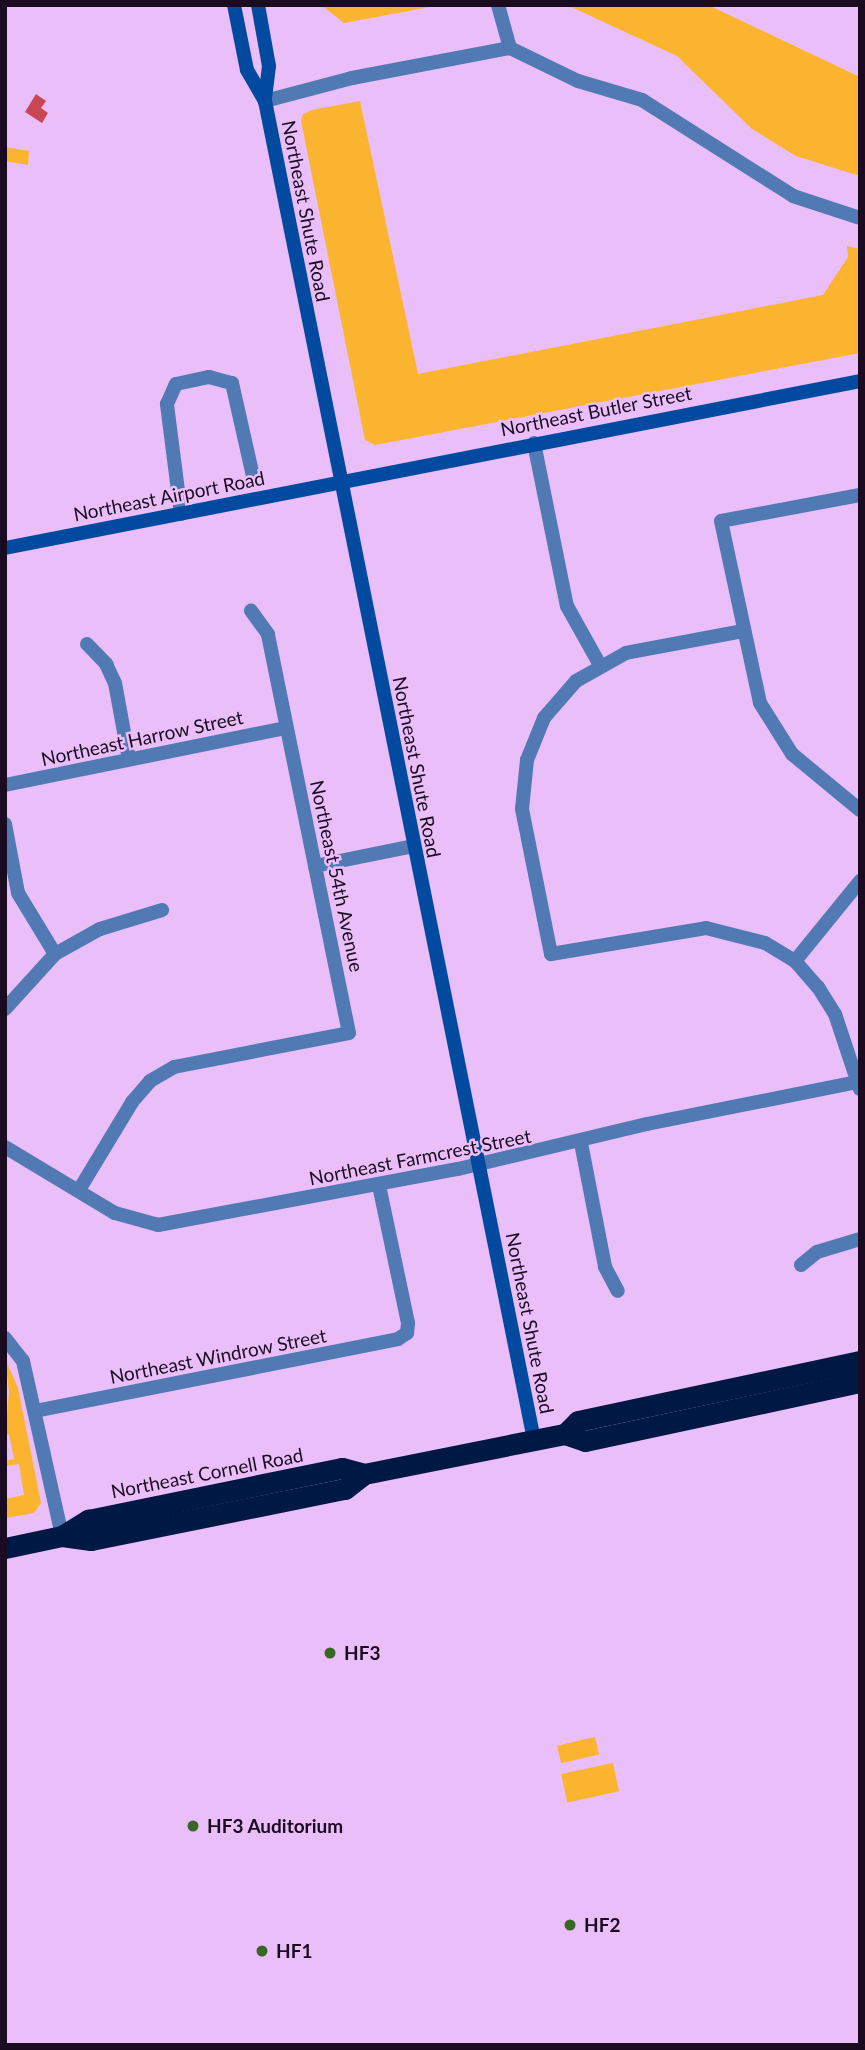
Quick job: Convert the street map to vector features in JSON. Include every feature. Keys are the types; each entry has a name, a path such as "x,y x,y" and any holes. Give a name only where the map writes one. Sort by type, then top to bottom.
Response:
{"highway":[{"path":"565,1434 578,1421 860,1361"},
{"path":"5,1548 62,1536 91,1540 345,1489 364,1474 565,1434 585,1441 860,1382"}],"main road":[{"name":"Northeast Shute Road","path":"234,5 247,70 265,101 534,1440"},
{"name":"Northeast Shute Road","path":"258,5 270,66 265,101"},
{"name":"Northeast Butler Street","path":"339,480 860,381"},
{"name":"Northeast Airport Road","path":"5,548 339,480"}],"street":[{"path":"498,5 510,48"},
{"path":"265,101 340,81 510,48 578,81 642,100 793,197 860,218"},
{"path":"181,514 167,404 176,384 209,377 232,383 253,476"},
{"path":"534,443 567,606 600,665"},
{"path":"860,495 721,521 760,703 792,754 860,810"},
{"name":"Northeast 54th Avenue","path":"79,1190 132,1102 150,1082 166,1072 349,1033 268,634 251,611"},
{"path":"743,631 626,653 600,665 555,703 534,736 527,760 522,809 551,954 706,928 747,937 795,961 835,1014 859,1086"},
{"path":"86,644 106,664 115,682 130,759"},
{"name":"Northeast Harrow Street","path":"5,785 286,728"},
{"path":"5,824 18,893 55,954"},
{"path":"315,866 414,846"},
{"path":"795,961 860,881"},
{"path":"5,1009 55,954 100,929 162,910"},
{"name":"Northeast Farmcrest Street","path":"5,1147 115,1213 158,1226 478,1165 581,1143 647,1124 859,1086"},
{"path":"581,1143 605,1267 618,1291"},
{"name":"Northeast Windrow Street","path":"35,1411 378,1344 407,1333 379,1185"},
{"path":"801,1265 817,1252 860,1239"},
{"path":"5,1338 23,1361 62,1536"}],"shaded area":[{"path":"321,5 440,5 344,23"},
{"path":"567,5 708,5 860,77 860,176 796,156 752,129 677,56"},
{"path":"36,94 46,101 41,108 48,113 42,123 25,112"},
{"path":"360,101 418,374 823,295 848,257 847,246 860,249 860,353 375,445 365,440 301,121 303,114 312,110"},
{"path":"5,147 29,151 28,165 5,161"},
{"path":"5,1358 18,1388 41,1503 34,1513 5,1518 5,1499 24,1495 19,1464 5,1466 5,1461 14,1459 9,1434 5,1435 9,1392"},
{"path":"595,1737 599,1755 561,1763 557,1746"},
{"path":"613,1763 619,1791 567,1802 561,1774"}],"place":[{"name":"HF3","path":"330,1653"},
{"name":"HF3 Auditorium","path":"193,1826"},
{"name":"HF2","path":"570,1925"},
{"name":"HF1","path":"262,1951"}]}
